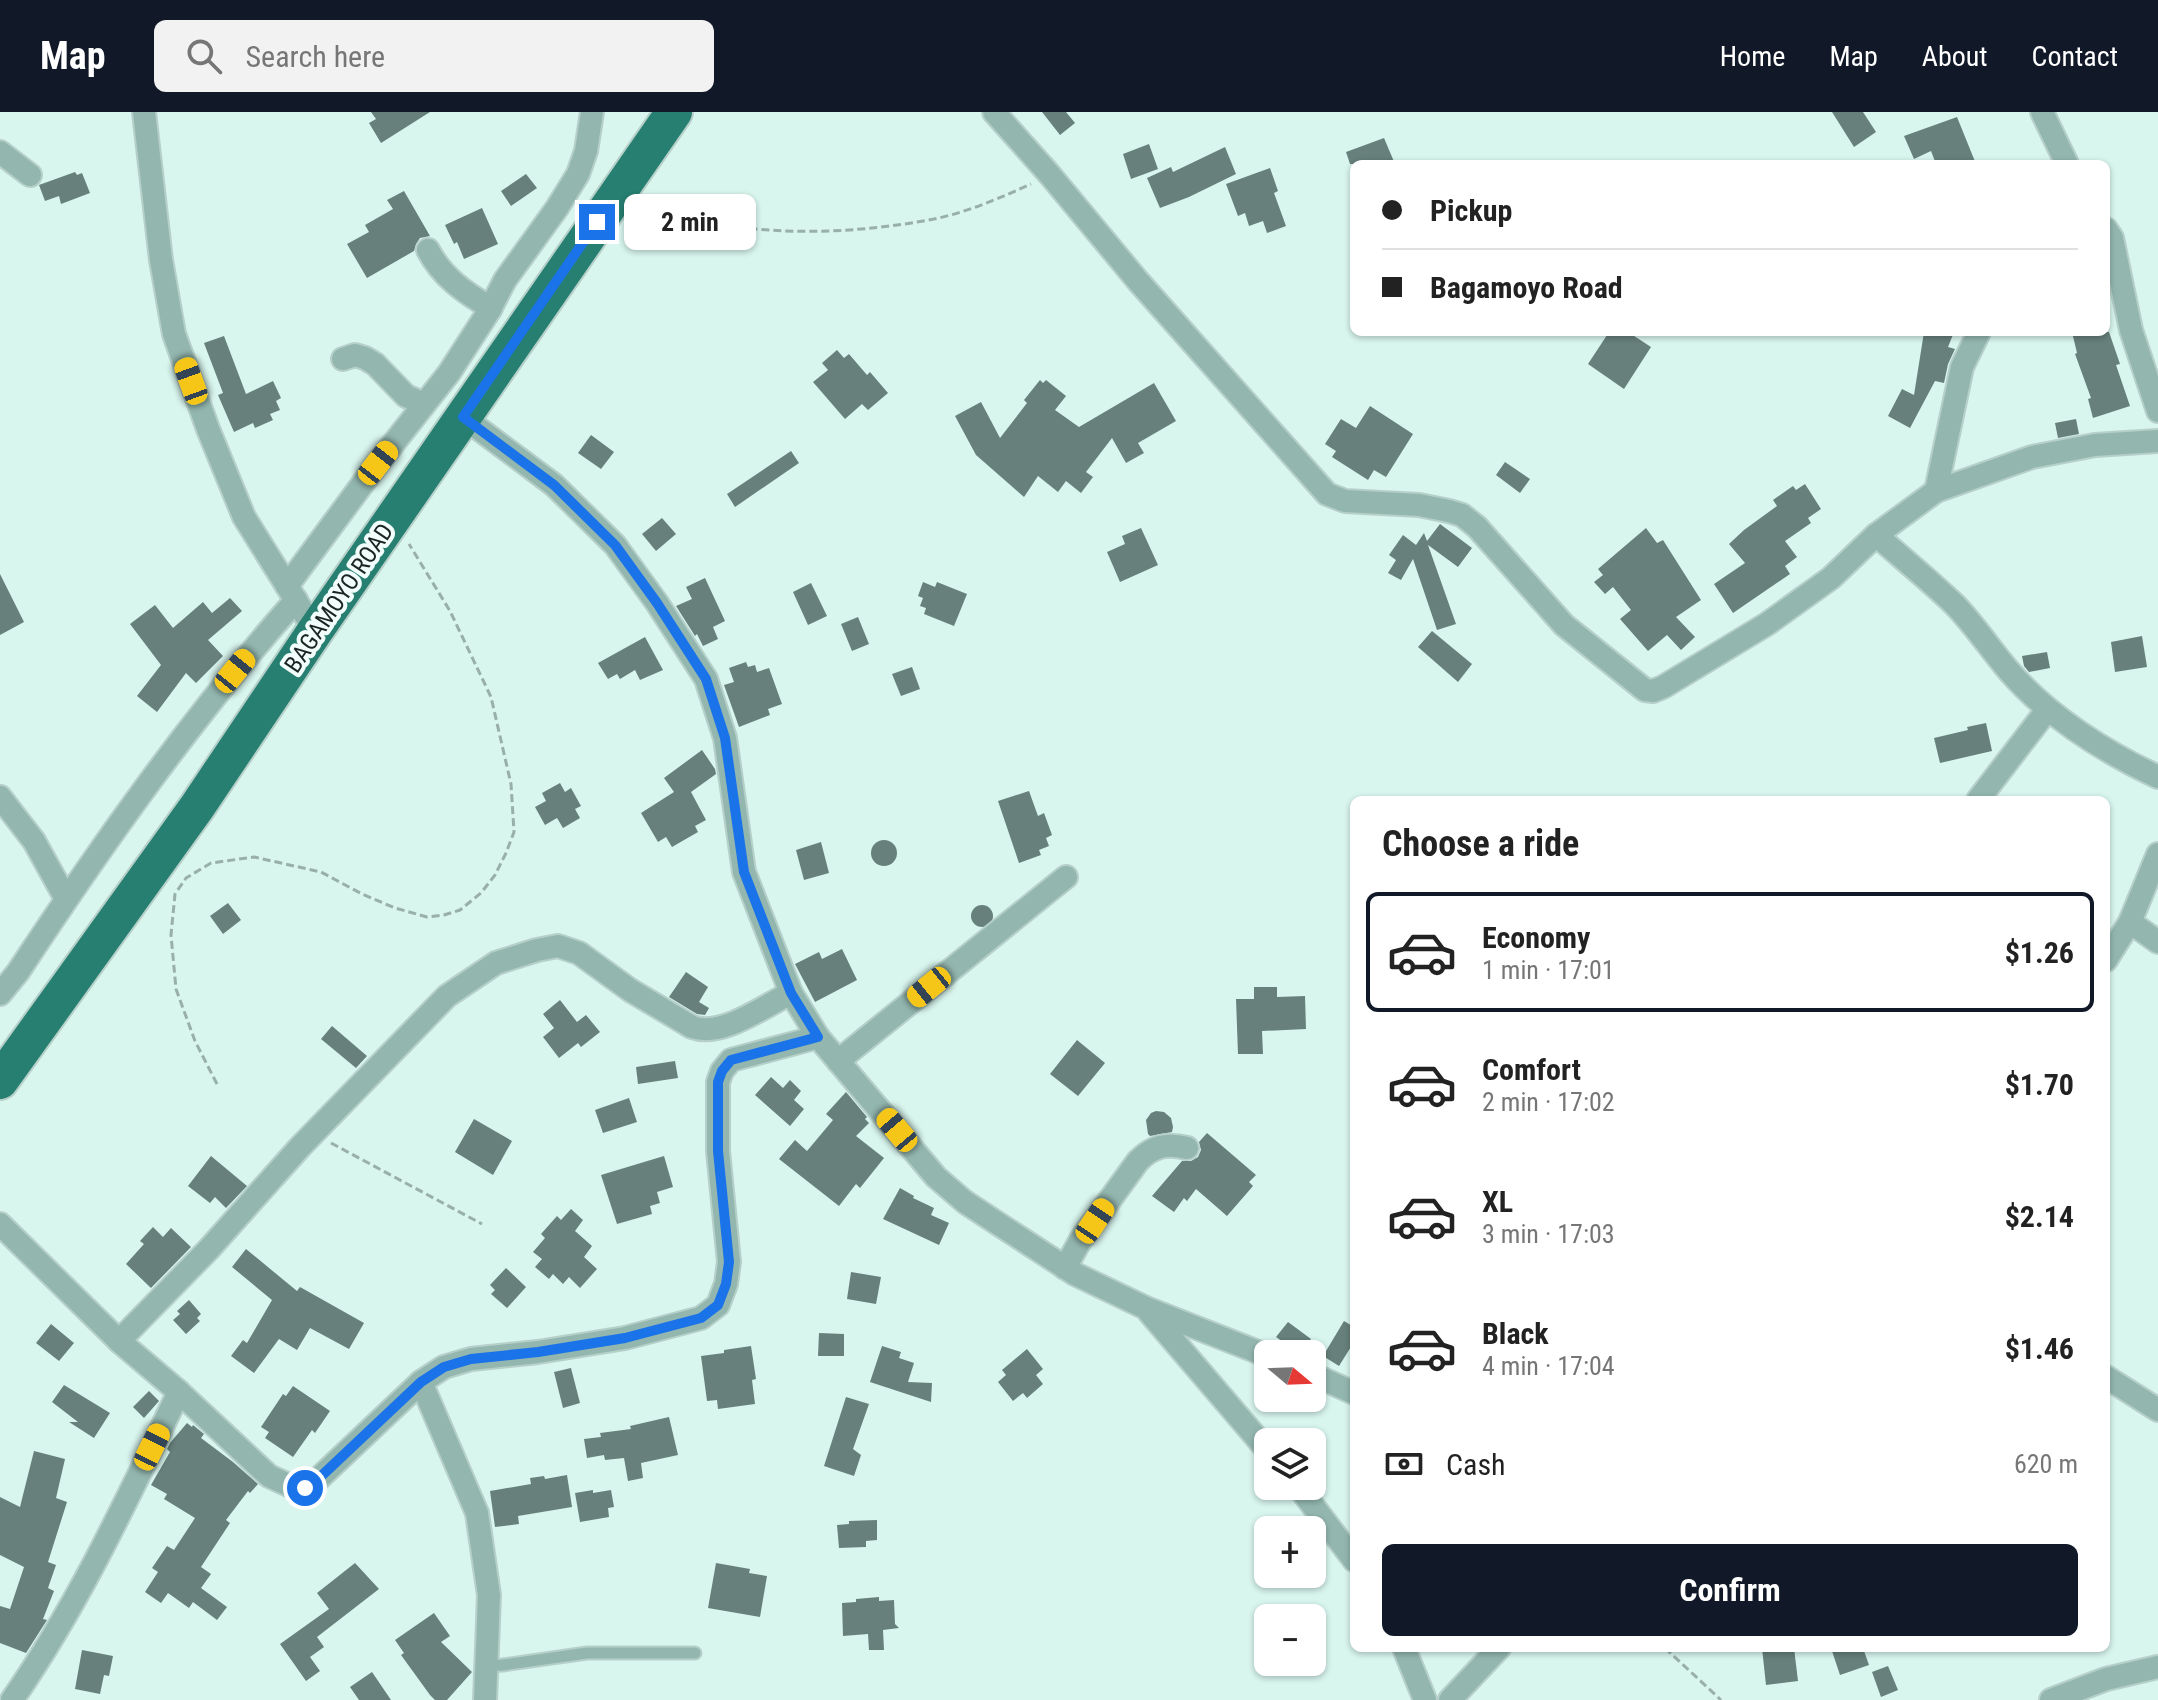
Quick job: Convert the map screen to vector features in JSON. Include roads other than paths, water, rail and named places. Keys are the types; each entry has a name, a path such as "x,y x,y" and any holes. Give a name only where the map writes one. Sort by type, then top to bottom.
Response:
{"highway":[{"name":"BAGAMOYO ROAD","path":"5,1063 197,807 674,112"}],"street":[{"path":"144,112 161,260 174,334 244,517 315,631"},
{"path":"0,994 128,811 250,652 449,373 491,308 505,280 578,174 586,151 592,112"},
{"path":"994,112 1138,281 1327,494 1345,501 1419,505 1462,515 1477,527 1564,625 1645,690 1663,687 1767,624 1831,578 1876,535 1936,491 2032,457 2095,445 2158,441"},
{"path":"2042,112 2065,160"},
{"path":"0,152 30,175"},
{"path":"2110,235 2131,330 2158,411"},
{"path":"428,250 441,272 491,308"},
{"path":"1936,491 1962,367 1977,336"},
{"path":"343,359 355,355 365,358 406,396 424,404"},
{"path":"463,417 554,485 615,545 706,679 725,738 744,872 791,993 818,1037 936,1177 965,1202 1065,1268 1146,1308 1254,1350"},
{"path":"1876,535 1956,606 2010,673 2047,710 2093,742 2158,777"},
{"path":"1981,796 2047,710"},
{"path":"0,797 34,841 66,899"},
{"path":"2110,954 2130,922 2158,854"},
{"path":"838,1061 1066,877"},
{"path":"2130,922 2158,942"},
{"path":"119,1341 447,996 496,963 558,946 579,953 630,990 692,1027 709,1031 726,1026 791,993"},
{"path":"0,1224 119,1341 269,1476 295,1488 305,1488 421,1382 444,1367 471,1359 625,1338 701,1318 718,1305 726,1284 729,1262 718,1151 718,1082 722,1071 731,1060 818,1037"},
{"path":"1065,1268 1080,1241 1148,1151 1167,1145 1187,1148"},
{"path":"1146,1308 1254,1435"},
{"path":"1333,1378 1350,1390"},
{"path":"2110,1380 2158,1410"},
{"path":"421,1382 477,1513 489,1595 485,1700"},
{"path":"12,1700 46,1652 90,1571 179,1392"},
{"path":"1309,1500 1350,1555"},
{"path":"1406,1652 1425,1700"},
{"path":"1450,1700 1495,1652"},
{"path":"2051,1700 2106,1679 2158,1667"}],"lane":[{"path":"486,1666 587,1653 695,1653"}]}
